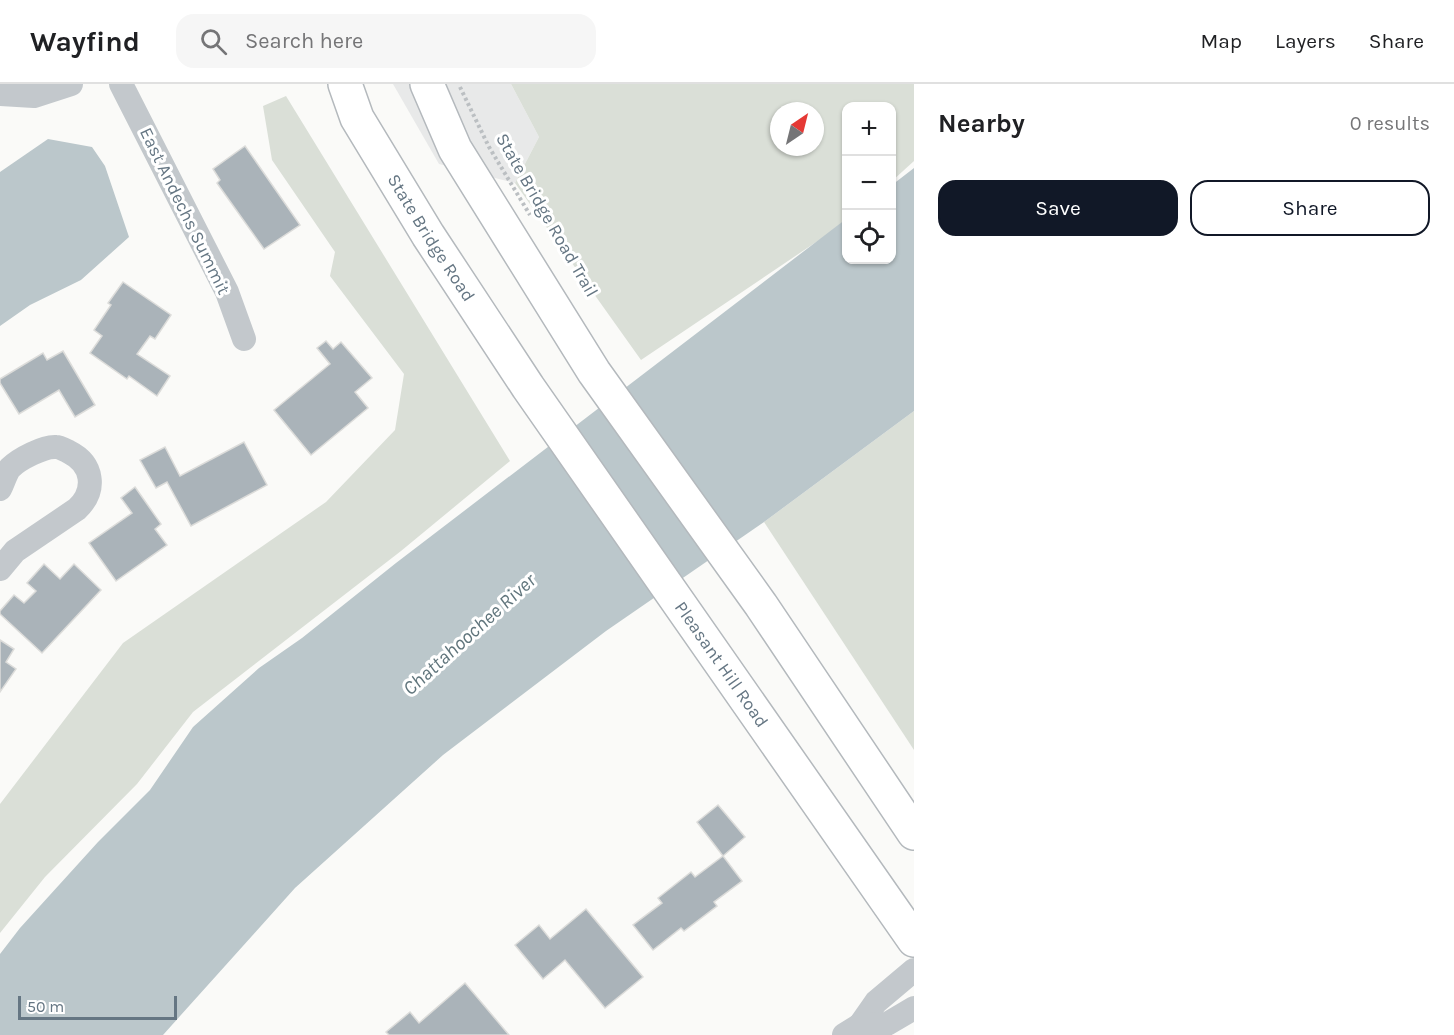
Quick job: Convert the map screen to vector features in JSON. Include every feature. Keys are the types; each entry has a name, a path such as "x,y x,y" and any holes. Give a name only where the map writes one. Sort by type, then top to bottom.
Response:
{"highway":[{"name":"State Bridge Road","path":"345,84 357,118 428,236 528,387"},
{"path":"427,84 455,149 594,372 761,605 914,833"},
{"name":"Pleasant Hill Road","path":"528,387 914,940"}],"street":[{"path":"0,94 15,84"},
{"path":"0,94 34,96 71,84"},
{"name":"East Andechs Summit","path":"121,84 227,292 244,339"},
{"path":"0,489 10,468 36,451 57,446 76,456 87,470 91,484 87,500 15,552 0,569"},
{"path":"852,1030 876,1002 914,970"},
{"path":"852,1030 887,1024 914,1008"}],"path":[{"name":"State Bridge Road Trail","path":"458,84 489,147 532,219"}],"shaded area":[{"path":"393,84 511,84 539,137 515,183 439,164"},
{"path":"511,84 914,84 914,161 896,177 896,102 842,102 842,222 641,360 515,183 539,137"},
{"path":"286,96 510,461 401,551 193,712 137,784 45,877 0,933 0,804 123,643 326,502 395,430 404,374 330,276 335,252 272,160 263,106"},
{"path":"914,411 914,750 764,522"}],"water":[{"path":"48,139 92,147 105,166 129,237 81,280 30,305 0,326 0,172"},
{"name":"Chattahoochee River","path":"914,168 914,411 764,522 606,631 443,755 295,888 163,1035 0,1035 0,954 20,928 98,842 150,790 193,727 259,668 302,638 396,563 842,222 842,264 896,264 896,182"}],"building":[{"path":"245,146 300,225 264,249 217,183 220,180 213,169"},
{"path":"123,282 171,315 155,339 150,336 137,354 170,376 157,396 129,376 127,379 90,353 102,336 94,330 111,305 108,303"},
{"path":"326,341 333,349 341,342 372,378 355,392 368,408 311,455 274,410 330,364 317,348"},
{"path":"63,351 95,405 75,417 59,390 19,414 0,383 0,379 43,353 47,360"},
{"path":"244,442 267,485 191,526 167,482 156,488 140,460 165,447 180,476"},
{"path":"135,487 161,524 155,529 167,545 116,581 89,543 132,513 121,498"},
{"path":"44,564 60,579 74,564 101,590 42,653 0,614 0,611 14,595 24,603 36,591 27,583"},
{"path":"0,640 14,649 6,662 16,669 0,692"},
{"path":"718,805 745,837 723,856 697,822"},
{"path":"723,856 742,881 714,902 717,906 684,931 681,928 653,950 633,925 662,903 658,898 691,872 695,877"},
{"path":"586,909 643,977 605,1008 565,960 543,979 515,945 539,925 550,939"},
{"path":"465,983 509,1035 389,1035 386,1032 410,1012 419,1023"}]}
